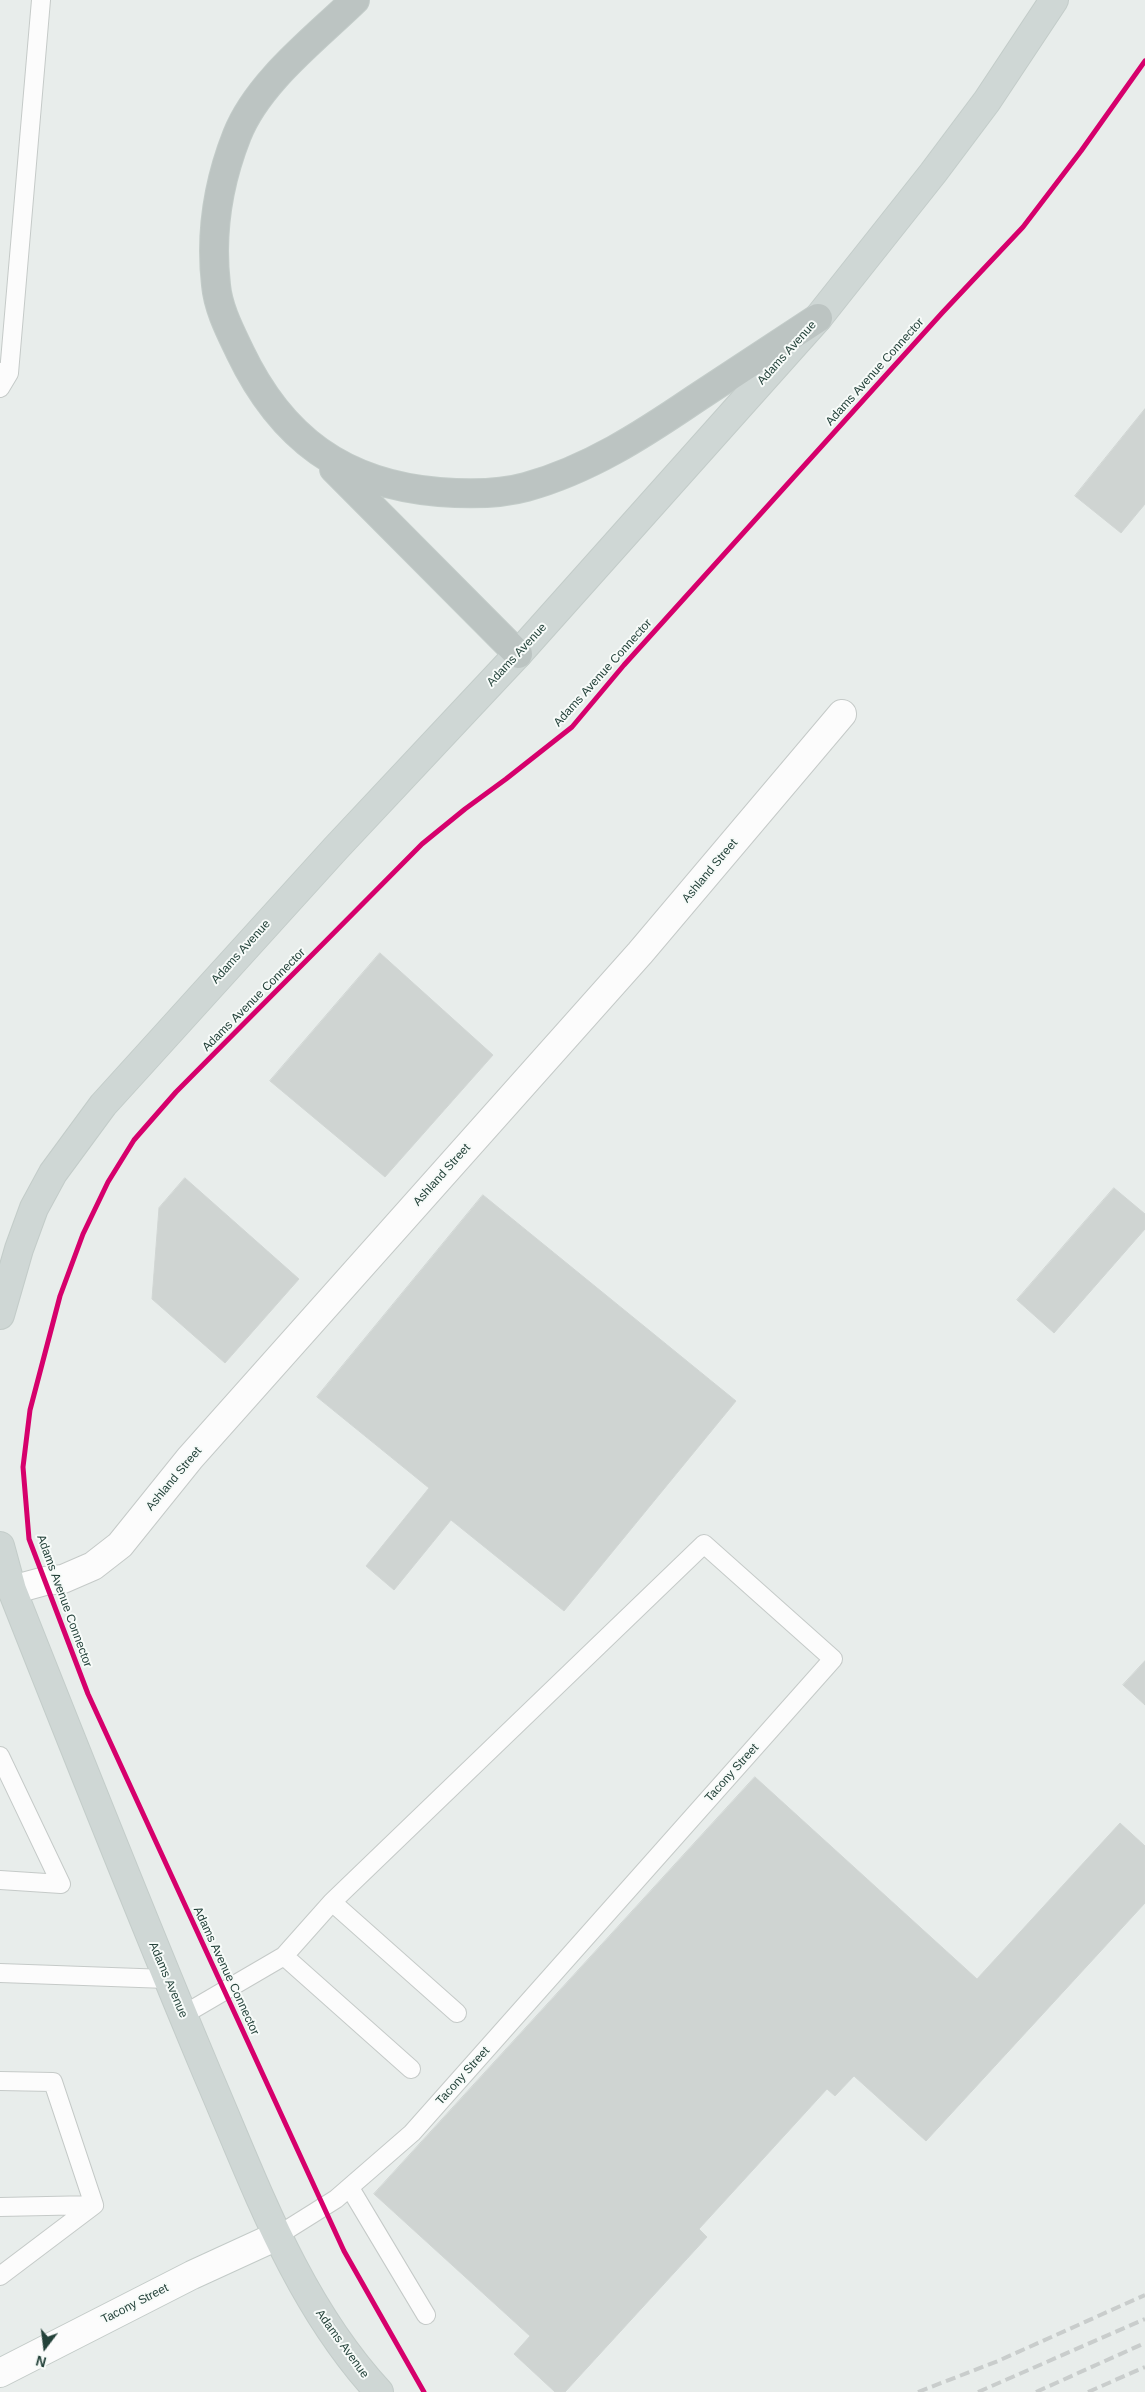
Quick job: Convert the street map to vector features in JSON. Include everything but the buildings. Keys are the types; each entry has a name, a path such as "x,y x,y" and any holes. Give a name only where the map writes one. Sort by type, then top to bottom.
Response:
{"highway":[{"path":"355,0 282,71 260,96 239,131 225,169 217,201 213,244 216,288 228,328 250,375 283,420 319,453 518,654"},
{"path":"319,453 363,476 411,489 461,493 524,488 583,467 634,440 818,318"}],"main road":[{"name":"Adams Avenue","path":"0,1315 19,1249 34,1208 53,1173 103,1105 336,848 518,654 818,318 944,159 987,100 1054,0"},
{"name":"Adams Avenue","path":"0,1546 12,1590 167,1979 277,2236 320,2318 379,2392"}],"street":[{"name":"Ashland Street","path":"12,1590 45,1581 63,1579 93,1566 120,1545 190,1458 640,953 842,714"},
{"name":"Tacony Street","path":"0,2373 192,2275 277,2236"}],"lane":[{"path":"3,378 41,0"},
{"name":"Tacony Street","path":"277,2236 325,2207 350,2188 412,2133 832,1659 704,1544 332,1902"},
{"path":"0,1756 62,1884 0,1880"},
{"path":"183,2015 284,1956 332,1902 457,2013"},
{"path":"284,1956 411,2069"},
{"path":"0,1973 167,1979"},
{"path":"0,2082 53,2082 94,2205"},
{"path":"350,2188 426,2315"},
{"path":"0,2206 94,2205"},
{"path":"0,2276 94,2205"}],"railway":[{"path":"918,2392 998,2361 1145,2295"},
{"path":"978,2392 1145,2319"},
{"path":"1036,2392 1145,2343"},
{"path":"1088,2392 1145,2367"}],"cycle path":[{"name":"Adams Avenue Connector","path":"424,2392 344,2251 88,1694 29,1539 23,1467 30,1410 60,1296 83,1234 108,1182 134,1140 176,1092 422,844 572,727 624,665 942,313 1023,227 1081,151 1145,61"}]}
